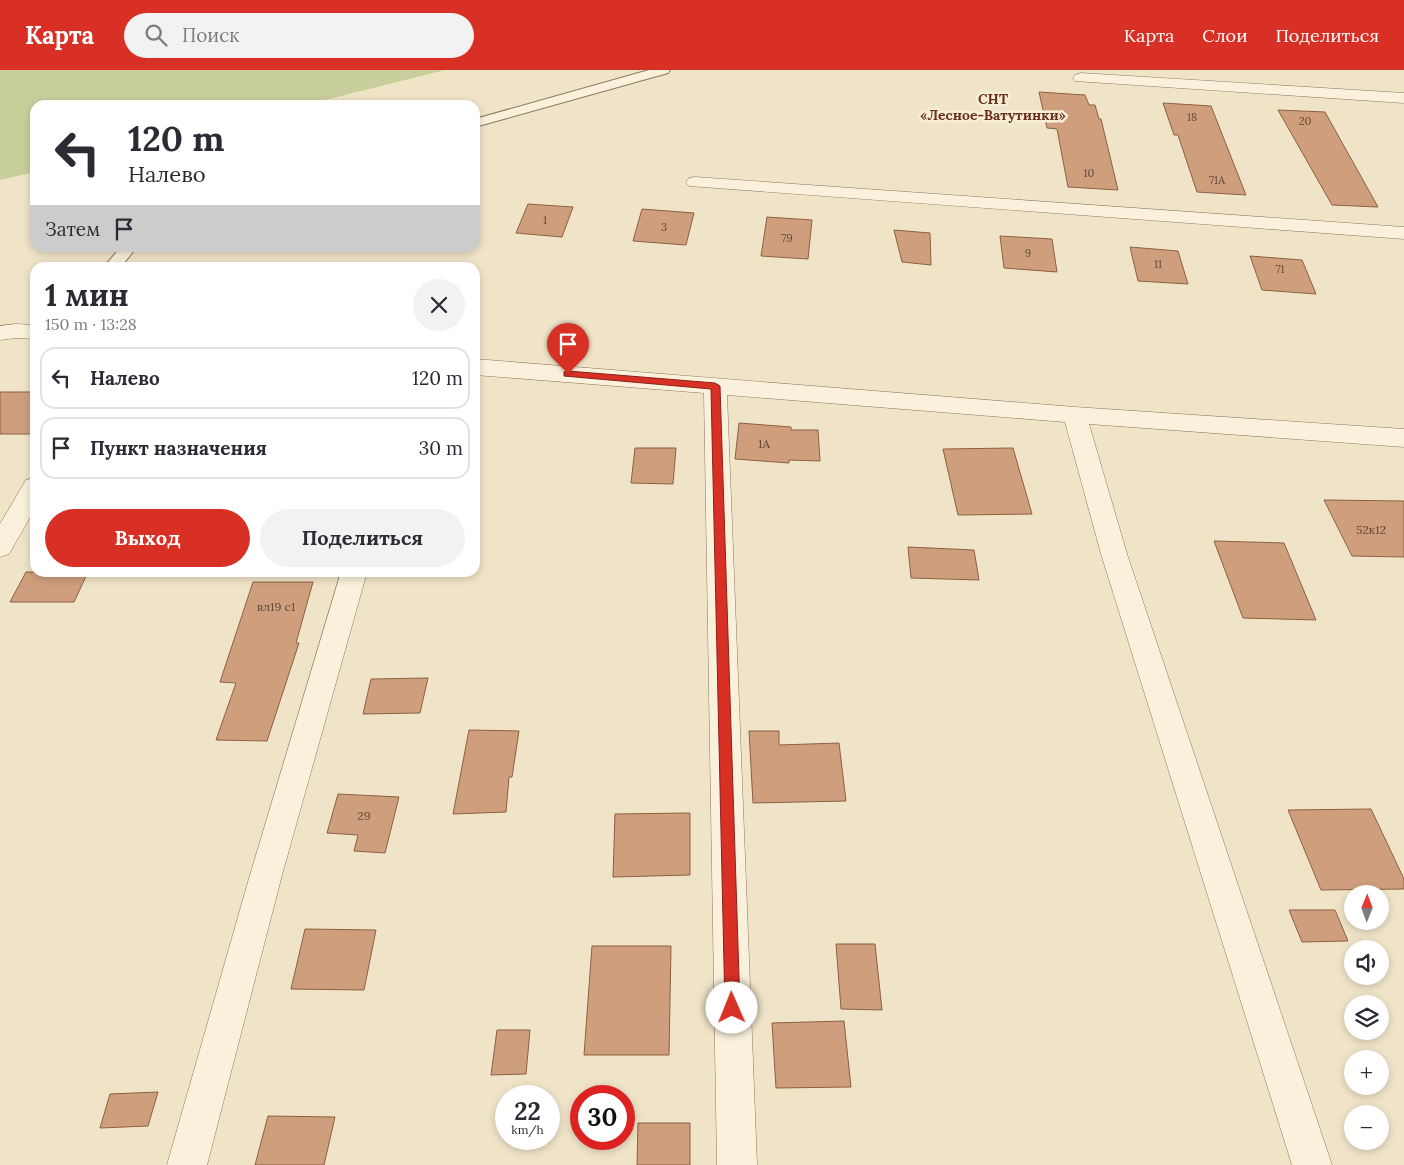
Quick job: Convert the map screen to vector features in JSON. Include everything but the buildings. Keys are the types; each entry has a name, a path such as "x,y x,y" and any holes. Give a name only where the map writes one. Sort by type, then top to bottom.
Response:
{"street":[{"path":"1081,78 1404,98"},
{"path":"695,182 1404,233"},
{"path":"0,334 16,331 30,332"},
{"path":"480,367 1075,415 1404,438"},
{"path":"715,386 738,1165"},
{"path":"1075,415 1114,554 1312,1165"},
{"path":"0,547 30,496"},
{"path":"187,1165 266,875 353,577"}],"lane":[{"path":"480,122 662,70"},
{"path":"116,262 125,252"}],"green space":[{"path":"0,70 445,70 325,100 30,100 30,173 0,180"}],"district":[{"name":"СНТ «Лесное-Ватутинки»","path":"993,108"}],"route":[{"path":"568,374 715,386 732,1008"}]}
